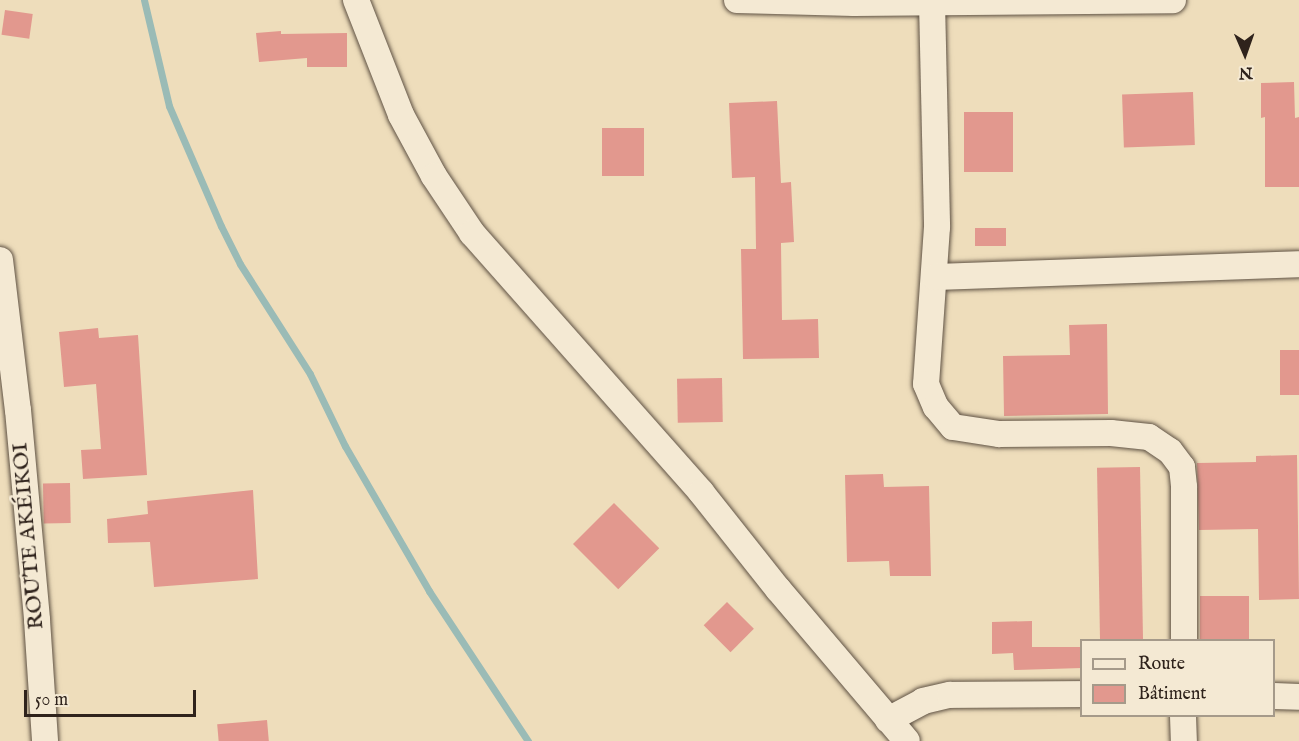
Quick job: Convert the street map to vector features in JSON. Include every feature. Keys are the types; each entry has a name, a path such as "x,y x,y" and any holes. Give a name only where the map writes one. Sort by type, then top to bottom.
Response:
{"street":[{"path":"356,0 401,115 434,176 472,233 701,492 778,590 907,741"},
{"path":"737,0 932,3 1173,0"},
{"path":"932,3 937,194 935,277 926,384 936,407 953,427 999,435 1111,432 1149,437 1170,451 1182,467 1184,639"},
{"name":"ROUTE AKÉIKOI","path":"0,260 37,620 45,741"},
{"path":"935,277 1299,264"},
{"path":"888,720 923,701 950,695 1080,694"},
{"path":"1275,696 1299,697"},
{"path":"1183,717 1184,741"}],"building":[{"path":"5,10 33,14 29,39 2,35"},
{"path":"281,31 281,34 347,33 347,67 307,67 307,58 259,62 256,33"},
{"path":"1294,82 1295,118 1299,117 1299,187 1265,187 1265,117 1261,118 1261,83"},
{"path":"1193,92 1195,145 1124,147 1122,94"},
{"path":"777,101 781,183 791,182 794,242 781,243 782,320 818,319 819,358 743,359 741,249 756,249 755,177 732,178 729,103"},
{"path":"964,112 1013,112 1013,172 964,172"},
{"path":"602,128 644,128 644,176 602,176"},
{"path":"975,228 1006,228 1006,246 975,246"},
{"path":"1107,324 1108,414 1004,416 1003,356 1070,355 1069,325"},
{"path":"98,328 99,338 138,335 147,475 83,479 81,450 101,449 96,384 64,387 59,332"},
{"path":"1280,350 1299,350 1299,395 1280,395"},
{"path":"722,378 723,422 678,423 677,379"},
{"path":"1297,455 1299,599 1259,600 1258,529 1199,530 1197,463 1256,462 1256,456"},
{"path":"1140,467 1143,639 1100,639 1097,468"},
{"path":"883,474 884,487 929,486 931,576 890,576 889,561 847,562 845,475"},
{"path":"43,483 70,483 71,523 44,523"},
{"path":"253,490 258,579 154,587 150,542 108,543 107,519 148,514 147,501"},
{"path":"614,503 659,548 618,589 573,544"},
{"path":"1200,596 1249,596 1249,639 1200,639"},
{"path":"727,602 754,629 731,652 704,625"},
{"path":"1032,621 1032,647 1080,647 1080,668 1014,670 1013,653 992,654 992,622"},
{"path":"267,720 269,741 219,741 217,724"}],"waterway":[{"path":"144,0 169,106 240,264 310,374 345,446 429,591 528,741"}]}
